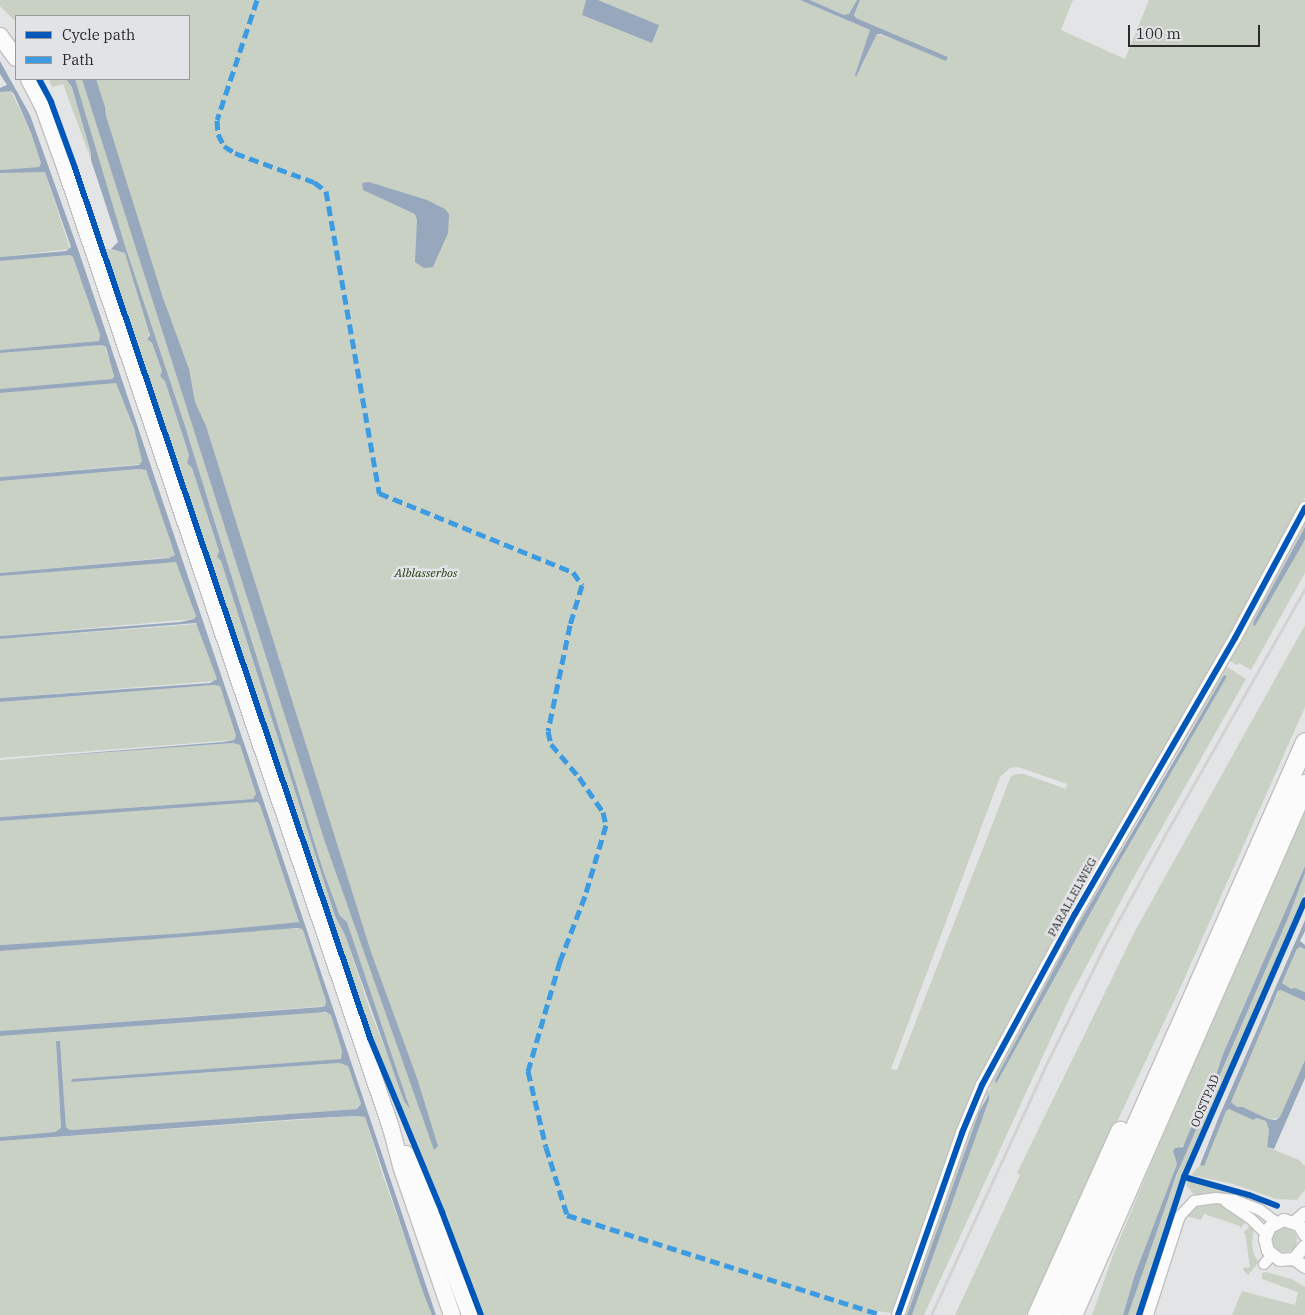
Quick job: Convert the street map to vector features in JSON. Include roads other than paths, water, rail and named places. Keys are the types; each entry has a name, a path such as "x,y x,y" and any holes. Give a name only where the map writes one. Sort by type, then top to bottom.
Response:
{"highway":[{"path":"1052,1315 1305,742"},
{"path":"1072,1315 1305,784"},
{"path":"1036,1315 1140,1090 1188,1007"},
{"path":"1085,1315 1141,1173 1147,1144"}],"main road":[{"path":"0,36 15,57"},
{"path":"29,80 53,132 392,1128 407,1185 452,1315"},
{"path":"392,1128 411,1164 470,1315"}],"street":[{"name":"PARALLELWEG","path":"898,1315 962,1133 982,1085 1075,914 1235,638 1305,508"},
{"path":"1148,1315 1180,1216 1194,1201 1204,1198 1234,1200 1260,1210 1276,1222"},
{"path":"1220,1198 1251,1219 1266,1234"},
{"path":"1305,1213 1302,1229 1284,1220 1276,1222 1266,1234 1268,1260 1285,1261 1294,1259 1305,1248"},
{"path":"1294,1259 1305,1267"}],"water":[{"path":"586,0 598,0 659,25 652,43 582,15"},
{"path":"800,0 810,0 844,15 849,14 857,0 860,0 854,15 856,18 948,57 946,61 877,34 856,77 855,75 870,30"},
{"path":"0,61 30,115 79,252 436,1315 432,1315 423,1292 365,1117 300,1119 0,1141 0,1137 55,1132 61,1128 56,1041 60,1041 66,1127 70,1130 357,1109 361,1104 348,1066 339,1063 71,1082 72,1079 341,1059 342,1051 331,1015 326,1012 0,1036 0,1031 321,1007 325,1006 326,1001 304,933 302,929 297,928 0,951 0,945 186,933 299,922 260,805 257,802 0,821 0,817 253,799 256,794 240,745 233,743 0,760 223,742 234,740 236,736 220,686 213,685 0,702 0,698 210,683 217,679 196,623 0,639 0,636 180,622 194,619 196,616 176,562 0,576 0,573 169,558 175,555 146,470 139,469 0,481 0,477 139,465 142,461 134,428 116,383 0,393 0,389 112,379 114,376 106,347 102,345 0,353 0,350 99,341 100,335 73,257 70,255 0,261 0,257 66,251 71,247 45,172 0,173 0,170 39,167 41,163 31,133 14,94 11,91 0,92 0,88 7,85 0,74"},
{"path":"67,80 75,80 125,246 184,423 323,870 340,916 347,922 410,1109 404,1101 345,935 335,916 221,561 217,557 219,551 192,468 187,463 189,455 165,381 160,376 162,371 152,343 147,339 150,335 125,253 111,249 118,242 91,160 91,153 72,87"},
{"path":"82,80 96,80 163,298 189,369 195,402 206,426 371,952 417,1078 438,1146 434,1150 325,842"},
{"path":"369,182 427,200 445,209 449,214 448,233 433,267 424,268 415,262 417,220 415,214 363,190 362,183"},
{"path":"1305,527 1305,539 1302,545 1255,626 1253,625 1254,621"},
{"path":"1224,675 1227,676 1225,680 1111,876 996,1084 995,1080 1074,932"},
{"path":"1305,866 1305,873 1288,918 1176,1176 1128,1315 1123,1315 1135,1274 1177,1164 1173,1151 1175,1148 1183,1147 1204,1096 1213,1084 1223,1054"},
{"path":"1305,920 1305,931 1300,941 1305,945 1305,949 1300,947 1297,949 1282,983 1291,989 1295,988 1305,992 1305,1001 1281,990 1278,991 1231,1102 1237,1107 1243,1107 1268,1119 1276,1120 1280,1117 1305,1060 1305,1078 1274,1149 1267,1147 1269,1130 1266,1121 1257,1118 1253,1120 1229,1109 1226,1111 1204,1166 1200,1165 1218,1119"},
{"path":"989,1094 989,1100 912,1315 907,1315 979,1112"}],"railway":[{"path":"931,1315 1049,1059 1104,947 1165,835 1305,589"}],"park label":[{"name":"Alblasserbos","path":"426,573"}]}
